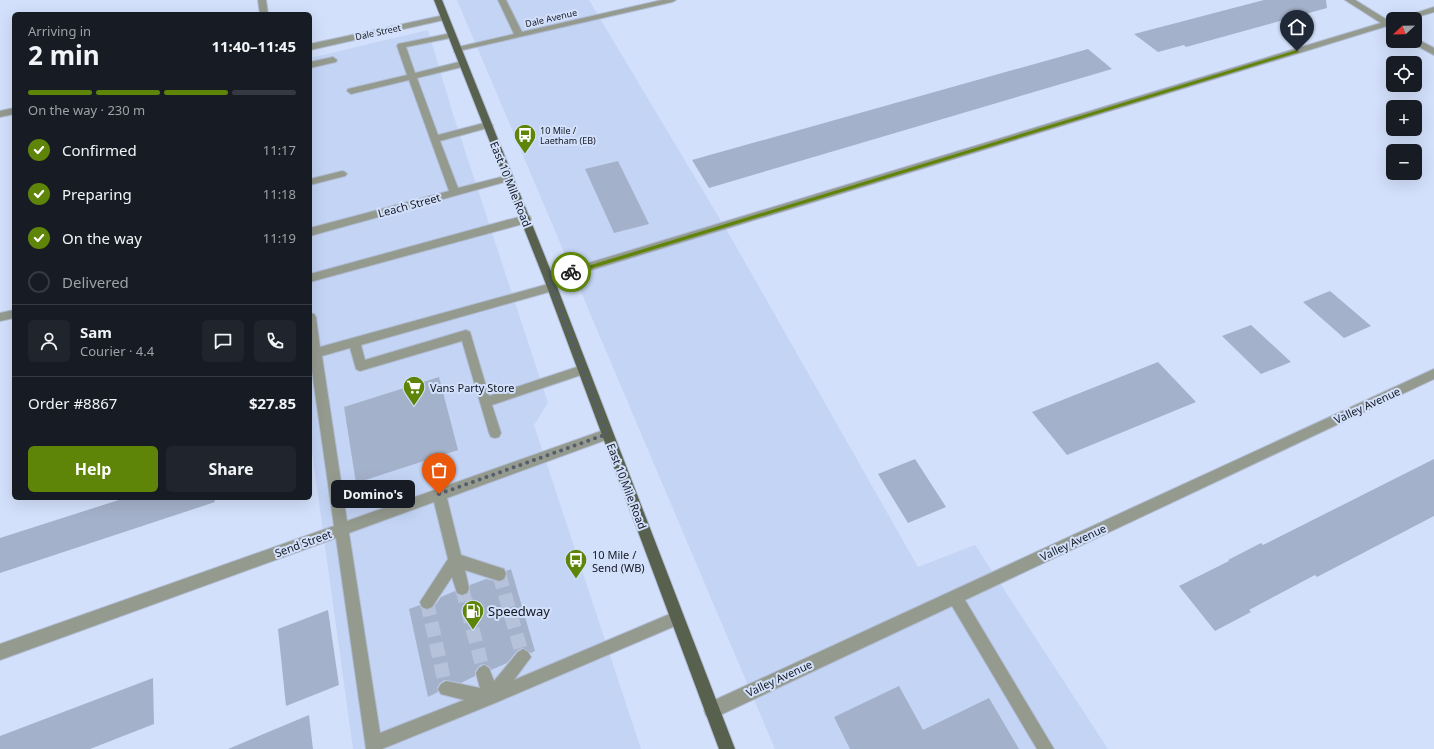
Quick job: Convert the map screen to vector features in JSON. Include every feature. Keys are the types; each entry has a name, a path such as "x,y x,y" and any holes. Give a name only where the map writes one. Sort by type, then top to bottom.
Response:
{"main road":[{"name":"East 10 Mile Road","path":"438,0 551,283 727,749"}],"street":[{"path":"262,0 264,12"},
{"path":"502,0 519,36"},
{"name":"Dale Avenue","path":"457,50 672,0"},
{"path":"1349,0 1386,21"},
{"path":"1422,13 1434,9"},
{"name":"Dale Street","path":"312,47 445,17"},
{"path":"315,353 551,283 1386,26"},
{"path":"452,35 401,46 455,192"},
{"path":"1422,44 1434,52"},
{"path":"312,65 333,60"},
{"path":"352,92 463,64"},
{"path":"0,114 12,111"},
{"path":"435,139 488,125"},
{"path":"312,182 342,174"},
{"name":"Leach Street","path":"312,231 509,178"},
{"path":"312,277 526,220"},
{"path":"0,317 12,314"},
{"path":"312,332 373,746 677,618"},
{"path":"355,342 360,366 466,335 495,433"},
{"path":"485,402 583,370"},
{"name":"Valley Avenue","path":"712,710 1434,374"},
{"name":"Send Street","path":"0,652 607,434"},
{"path":"439,494 462,588"},
{"path":"455,560 499,574"},
{"path":"427,602 455,560"},
{"path":"956,596 1046,749"},
{"path":"490,698 523,657"},
{"path":"484,673 490,698"},
{"path":"446,689 490,698"}],"shaded area":[{"path":"457,0 589,0 733,241 918,567 975,545 1108,749 775,749"},
{"path":"428,30 453,114 548,403 534,425 641,749 353,749 312,452 312,58"}],"building":[{"path":"1264,0 1326,0 1327,8 1186,47 1184,45 1158,52 1134,34"},
{"path":"1088,49 1112,69 709,188 692,160"},
{"path":"618,161 649,224 614,233 585,169"},
{"path":"1330,291 1371,326 1344,338 1303,302"},
{"path":"1251,325 1291,362 1261,374 1222,336"},
{"path":"1158,362 1196,402 1067,455 1032,412"},
{"path":"439,377 458,450 356,483 344,407"},
{"path":"915,459 946,507 908,523 878,474"},
{"path":"1434,459 1434,516 1317,577 1315,575 1249,610 1251,612 1215,631 1179,586 1261,543 1263,545"},
{"path":"119,500 214,500 215,502 0,573 0,538"},
{"path":"511,569 535,651 531,653 522,648 517,651 507,663 491,670 490,667 483,664 478,667 475,672 475,676 461,683 445,680 440,683 437,688 438,692 428,697 409,609 420,605 421,608 428,610 433,608 441,597 455,591 456,594 463,596 468,594 470,585 486,579 500,582 505,580 507,575 506,571"},
{"path":"328,610 339,685 286,706 278,629"},
{"path":"153,678 154,724 90,749 0,749 0,736"},
{"path":"899,686 923,730 989,698 1019,749 850,749 834,717"},
{"path":"309,715 313,749 228,749"}],"tunnel":[{"path":"499,574 523,657"},
{"path":"462,588 484,673"},
{"path":"427,602 446,689"}],"way so far":[{"path":"439,494 607,434 549,279 571,272"}],"place":[{"name":"10 Mile / Laetham (EB)","path":"525,154"},
{"name":"Vans Party Store","path":"414,406"},
{"name":"Domino's","path":"439,494"},
{"name":"10 Mile / Send (WB)","path":"576,580"},
{"name":"Speedway","path":"473,630"}],"route":[{"path":"571,272 1297,51"}]}
